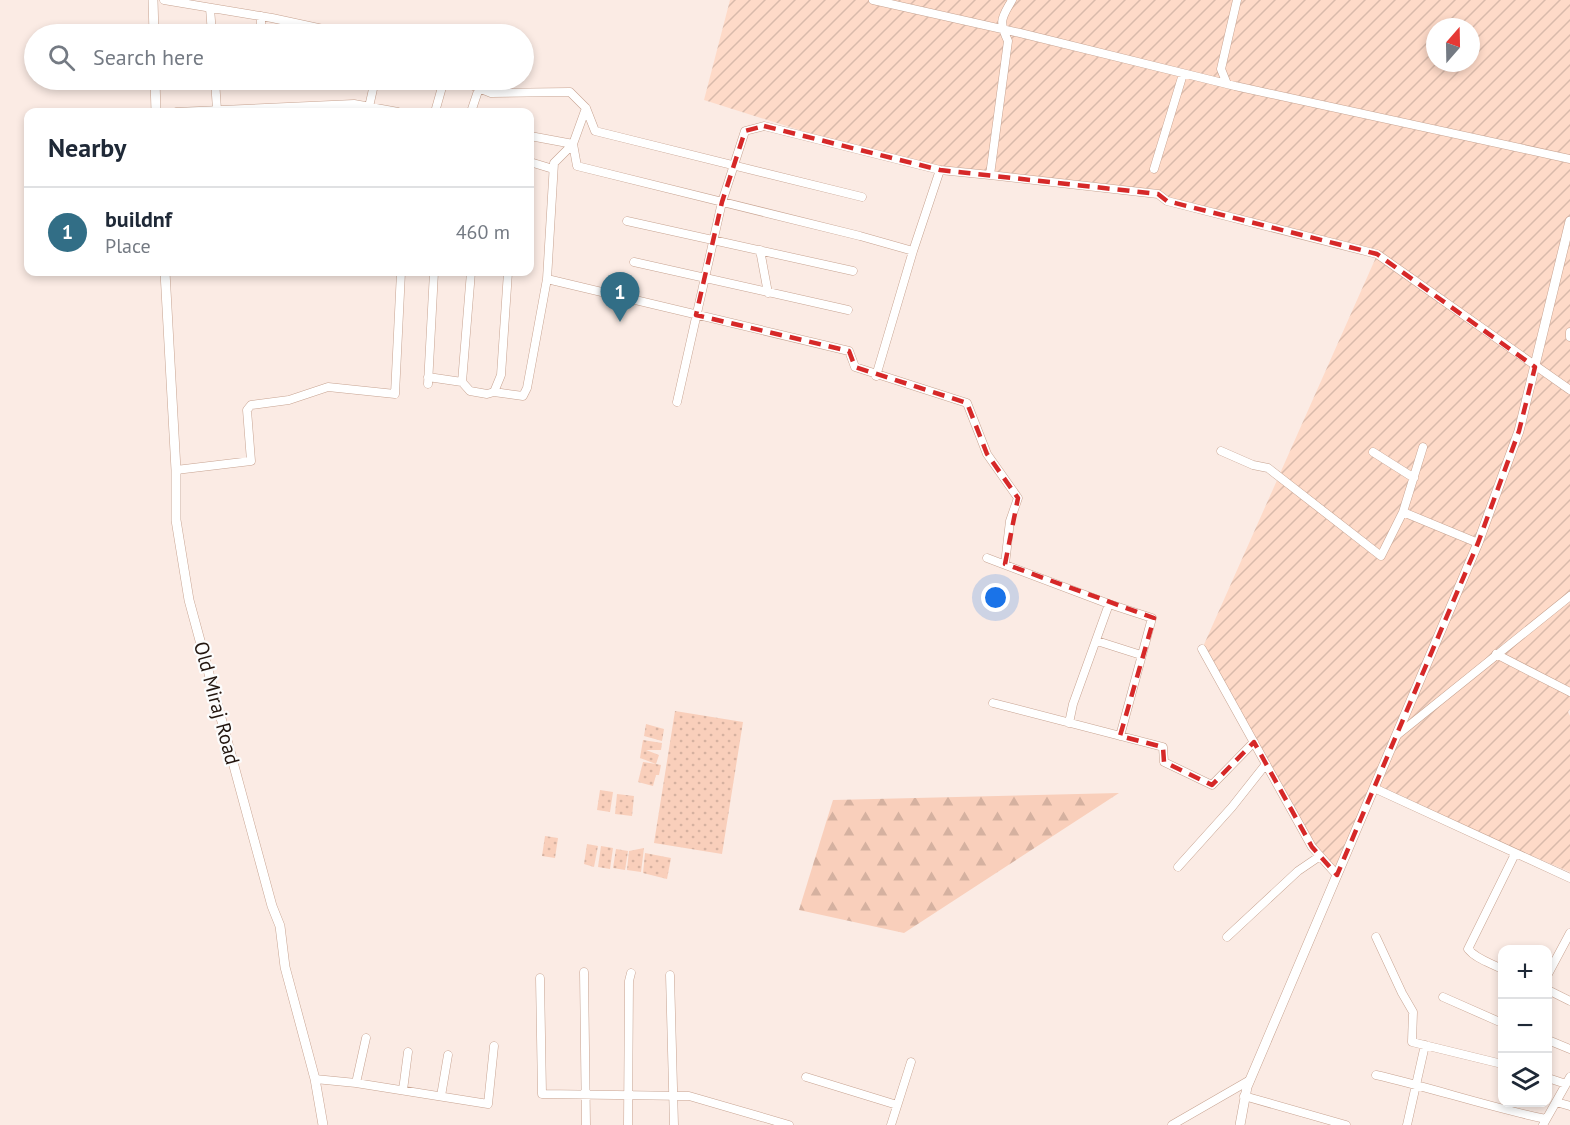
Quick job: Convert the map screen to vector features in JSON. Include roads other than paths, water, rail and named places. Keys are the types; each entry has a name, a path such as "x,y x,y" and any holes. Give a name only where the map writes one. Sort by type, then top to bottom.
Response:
{"main road":[{"path":"153,0 154,24"},
{"path":"155,90 156,108"},
{"path":"1240,1125 1244,1096 1250,1080 1478,543 1519,431 1570,221"},
{"name":"Old Miraj Road","path":"165,276 176,471 176,520 189,600 272,906 280,926 285,967 315,1079 323,1125"}],"street":[{"path":"164,0 299,24"},
{"path":"873,0 1183,74 1570,159"},
{"path":"990,175 1008,41 1002,30 1001,18 1012,0"},
{"path":"1227,84 1221,69 1237,0"},
{"path":"210,8 211,24"},
{"path":"261,16 261,24"},
{"path":"1154,168 1183,74"},
{"path":"216,90 217,108"},
{"path":"369,107 373,90"},
{"path":"436,108 441,90"},
{"path":"472,108 478,90"},
{"path":"484,90 491,93 570,93 586,108 595,131 862,197"},
{"path":"263,108 354,104 374,108"},
{"path":"434,276 428,380 462,382 471,390 487,394 494,392 522,396 527,388 547,279 554,163 573,144 586,108"},
{"path":"677,402 722,202 745,131 764,126 940,170 1158,194 1167,201 1377,254 1570,390"},
{"path":"534,137 573,144"},
{"path":"573,144 577,166 913,252"},
{"path":"534,163 553,169"},
{"path":"876,376 940,170"},
{"path":"627,221 853,271"},
{"path":"760,250 768,293"},
{"path":"634,262 848,310"},
{"path":"176,471 251,461 247,410 251,405 289,400 328,387 395,394 401,276"},
{"path":"462,382 471,276"},
{"path":"494,392 501,375 508,276"},
{"path":"547,279 849,351 855,367 876,376 967,403 987,454 1018,498 1010,521 1005,564"},
{"path":"1570,332 1570,337"},
{"path":"1221,451 1253,465 1268,468 1381,556 1403,512 1424,447"},
{"path":"1373,452 1414,478"},
{"path":"1403,512 1478,543"},
{"path":"987,558 1152,618 1120,736"},
{"path":"1396,736 1570,596"},
{"path":"1069,723 1073,704 1109,604"},
{"path":"1097,641 1141,655"},
{"path":"1202,649 1312,847 1337,875"},
{"path":"1496,654 1570,692"},
{"path":"993,703 1163,747 1164,762 1212,785 1254,742"},
{"path":"1178,867 1232,807 1266,764"},
{"path":"1374,788 1570,878"},
{"path":"1498,966 1468,949 1515,854"},
{"path":"1227,937 1298,870 1320,856"},
{"path":"1376,938 1413,1012 1412,1042 1498,1063"},
{"path":"1552,967 1569,938"},
{"path":"584,972 586,1125"},
{"path":"628,1125 629,981 631,973"},
{"path":"670,975 674,1125"},
{"path":"540,978 542,1094 688,1096 789,1125"},
{"path":"1552,992 1570,1001"},
{"path":"1443,997 1498,1021"},
{"path":"356,1083 366,1038"},
{"path":"1552,1041 1570,1048"},
{"path":"1407,1125 1425,1045"},
{"path":"315,1079 356,1083 488,1104 494,1046"},
{"path":"403,1090 408,1052"},
{"path":"441,1096 448,1055"},
{"path":"891,1125 911,1062"},
{"path":"1376,1075 1417,1084 1464,1100 1545,1122 1568,1081 1552,1079"},
{"path":"806,1077 897,1105"},
{"path":"1172,1125 1250,1080"},
{"path":"1244,1096 1346,1125"},
{"path":"1556,1102 1570,1106"}],"place":[{"name":"buildnf","path":"620,322"}]}
